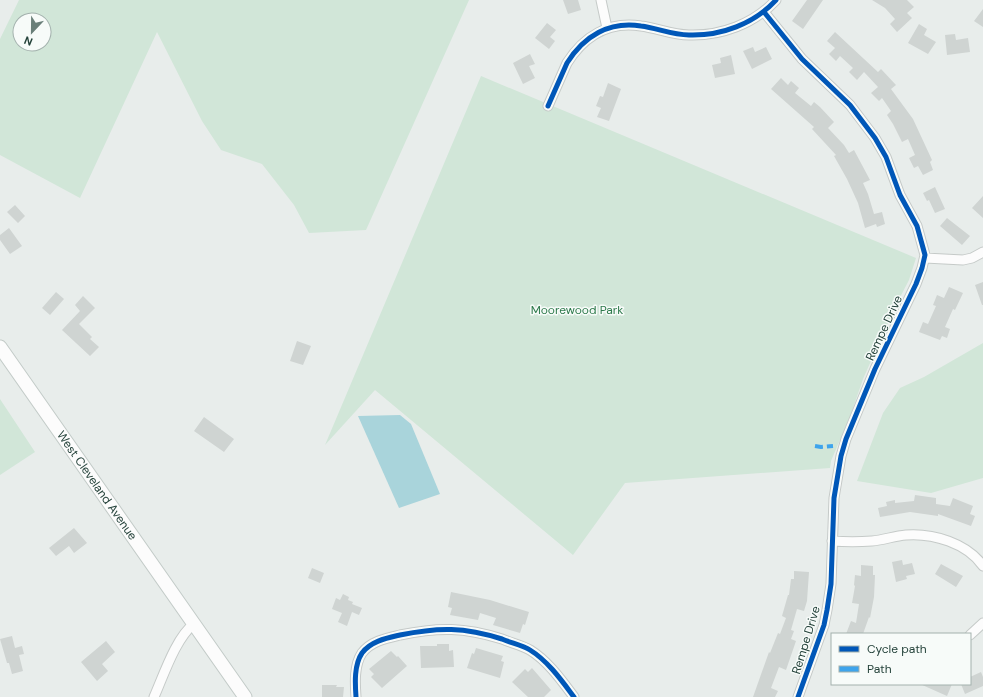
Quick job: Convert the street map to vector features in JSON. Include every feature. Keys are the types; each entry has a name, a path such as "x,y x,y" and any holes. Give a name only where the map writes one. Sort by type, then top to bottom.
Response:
{"main road":[{"name":"West Cleveland Avenue","path":"0,347 246,697"}],"street":[{"path":"601,0 607,28"},
{"path":"548,106 570,57 579,46 589,38 607,28 616,26 641,26 688,36 721,33 731,30 764,12 776,0"},
{"path":"764,12 772,24 802,59 850,105 875,138 886,157 900,195 918,230 925,258 963,260 972,258 983,252"},
{"name":"Rempe Drive","path":"798,697 825,617 831,584 834,498 841,456 846,439 875,370 916,284 925,258"},
{"path":"832,541 872,541 906,535 926,536 938,538 958,546 971,553 983,566"},
{"path":"971,634 983,623"},
{"path":"154,697 178,643 184,633 194,624"},
{"path":"356,697 356,668 360,656 366,648 375,642 387,638 448,628 490,635 530,650 546,664 574,697"}],"green space":[{"path":"19,0 469,0 366,230 309,233 294,205 262,164 221,150 202,121 157,32 80,198 0,155 0,39 12,14 12,52 52,52 52,12 13,12"},
{"name":"Moorewood Park","path":"481,76 916,258 909,280 895,307 863,379 851,414 831,461 830,468 625,483 573,555 375,390 325,445"},
{"path":"983,343 983,478 931,493 857,481 883,413 900,388 924,377"},
{"path":"0,399 35,452 0,475"}],"water":[{"path":"400,415 411,424 440,494 399,508 358,416"}],"building":[{"path":"563,0 578,0 581,10 568,14"},
{"path":"807,0 823,0 803,29 792,21"},
{"path":"872,0 907,0 914,7 907,13 912,18 897,32 890,24 895,19 885,8"},
{"path":"983,9 983,27 974,21"},
{"path":"547,23 556,30 550,37 555,41 549,49 535,38"},
{"path":"919,24 927,29 924,35 936,42 928,54 908,43"},
{"path":"835,32 878,72 881,69 896,85 891,89 913,119 932,160 930,162 933,170 923,175 918,166 914,168 909,158 915,155 908,139 902,142 887,115 891,111 882,98 879,101 871,93 878,87 864,72 857,80 849,72 853,68 840,56 836,61 829,54 835,48 827,41"},
{"path":"955,34 956,40 968,38 970,52 947,55 945,35"},
{"path":"753,47 755,52 766,47 772,59 752,69 743,51"},
{"path":"530,54 535,64 529,66 535,78 523,84 513,63"},
{"path":"731,55 735,74 715,78 712,65 721,63 720,58"},
{"path":"781,78 788,85 791,81 799,88 795,93 811,106 814,102 820,107 834,122 828,128 844,145 849,153 854,150 870,180 863,183 874,214 882,212 885,224 877,227 876,224 865,228 858,203 834,156 836,155 812,129 814,127 771,89"},
{"path":"608,83 621,89 609,121 597,117 601,108 596,106 600,96 603,97"},
{"path":"935,187 945,209 935,213 929,200 927,201 923,193"},
{"path":"983,196 983,218 972,208"},
{"path":"15,205 25,216 18,223 7,212"},
{"path":"947,218 970,236 962,245 940,226"},
{"path":"9,228 22,246 10,254 0,240 0,235"},
{"path":"983,282 983,305 982,305 975,285"},
{"path":"949,287 963,293 955,310 953,309 945,327 950,329 947,338 942,336 940,340 919,332 923,322 928,324 936,306 933,305 937,295 944,298"},
{"path":"56,292 64,299 50,315 42,308"},
{"path":"83,296 95,308 79,324 92,337 90,339 99,347 90,356 62,330 80,311 75,305"},
{"path":"297,341 311,346 303,365 290,361"},
{"path":"204,417 234,439 224,452 194,431"},
{"path":"915,495 936,498 936,504 950,506 953,498 973,506 970,514 975,516 971,526 938,514 938,516 910,512 880,517 878,508 887,506 886,502 895,500 895,503 914,501"},
{"path":"74,528 87,543 74,553 69,546 56,556 49,548"},
{"path":"902,560 903,565 912,563 915,574 906,576 907,579 896,582 892,562"},
{"path":"941,564 963,576 956,587 935,574"},
{"path":"861,565 873,566 873,575 875,575 874,597 870,618 869,617 863,633 846,633 851,621 856,623 859,604 852,603 855,575 861,576"},
{"path":"312,568 324,573 320,583 308,578"},
{"path":"794,571 809,572 807,601 804,611 797,609 791,630 794,631 791,639 796,641 786,670 779,667 771,688 778,691 775,697 753,697 769,652 770,653 778,633 780,634 786,618 782,616 789,595 791,579 794,579"},
{"path":"451,592 490,600 529,612 525,625 523,624 520,633 493,625 496,618 480,613 478,620 450,615 452,608 448,607"},
{"path":"343,594 349,597 348,600 353,602 352,604 362,608 359,615 352,612 347,626 338,622 342,613 332,609 336,598 340,600"},
{"path":"12,636 15,648 22,646 24,654 19,655 23,671 12,674 0,639"},
{"path":"106,641 115,652 102,664 108,671 97,681 81,662"},
{"path":"437,644 449,644 449,651 453,650 454,667 421,668 420,646 437,646"},
{"path":"476,648 503,656 501,661 504,662 500,678 467,668 472,653 474,654"},
{"path":"391,651 407,666 382,688 371,677 374,674 369,669"},
{"path":"532,668 551,690 544,697 528,697 512,682 525,669 528,672"},
{"path":"981,672 983,677 983,686 965,694 961,685 971,685 971,677"},
{"path":"322,685 337,685 336,687 344,687 343,697 322,697"},
{"path":"922,685 952,685 947,696"}],"marked path":[{"path":"815,446 833,446"}],"cycle path":[{"path":"548,106 567,63 581,45 598,32 608,28 629,25 647,27 683,35 701,35 725,31 758,16 776,0"},
{"path":"764,12 802,59 850,105 875,138 886,157 900,195 917,226 925,255 916,284 875,369 846,439 841,456 834,498 831,584 827,610 824,625 798,697"},
{"path":"356,697 356,669 359,658 366,649 375,643 390,637 414,632 439,630 463,630 476,632 527,648 549,665 574,697"}]}
